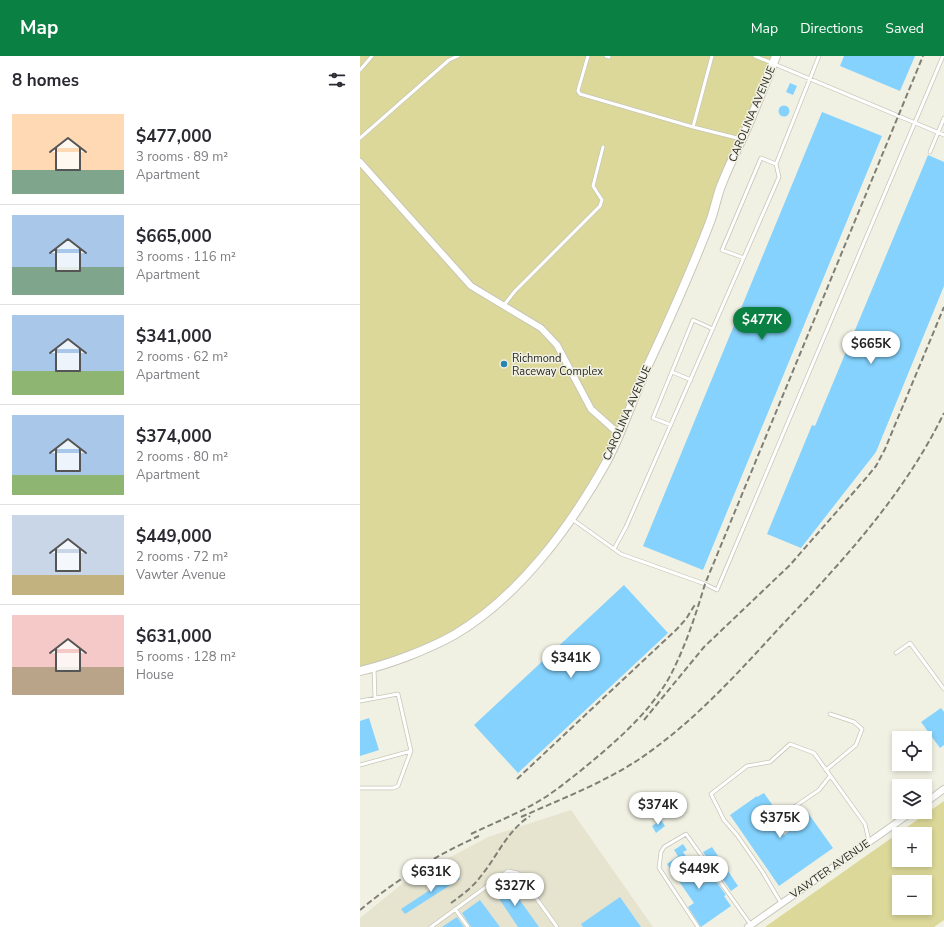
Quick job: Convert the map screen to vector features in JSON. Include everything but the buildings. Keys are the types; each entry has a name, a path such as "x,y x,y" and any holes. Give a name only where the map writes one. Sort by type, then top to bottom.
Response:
{"street":[{"name":"CAROLINA AVENUE","path":"360,670 374,667 418,652 448,638 472,623 521,581 544,555 571,519 607,461 619,434 711,219 722,183 742,140 775,60"},
{"path":"360,162 471,286 541,328 557,345 591,409 619,434"},
{"path":"932,798 944,789"},
{"name":"VAWTER AVENUE","path":"749,926 902,819"}],"lane":[{"path":"360,70 372,56"},
{"path":"360,138 449,60 458,56"},
{"path":"588,56 578,91 580,94 742,140"},
{"path":"693,127 712,56"},
{"path":"755,56 775,60 810,79 944,136"},
{"path":"614,549 626,527 779,177 776,164 820,56"},
{"path":"571,519 621,554 705,584 717,590 943,56"},
{"path":"930,152 944,118"},
{"path":"504,305 515,291 600,206 602,200 593,186 603,147"},
{"path":"744,258 722,250 761,158 776,164"},
{"path":"671,425 653,418 693,320 713,329"},
{"path":"672,372 691,380"},
{"path":"896,653 910,643 944,690"},
{"path":"374,667 375,698"},
{"path":"360,700 398,694 411,751 398,786 393,788 360,788"},
{"path":"826,770 856,745 862,729 854,722 830,714"},
{"path":"781,903 762,870 737,835 724,820 711,794 747,766 770,762 790,744 814,753 865,824 869,842"},
{"path":"360,765 411,751"},
{"path":"794,807 819,790 830,776"},
{"path":"698,927 659,868 661,852 664,847 686,834 749,926"},
{"path":"430,927 508,871 518,873 557,927"},
{"path":"455,909 468,927"}],"shaded area":[{"name":"Richmond Raceway Complex","path":"360,56 776,56 662,338 590,489 521,581 456,634 360,671"},
{"path":"944,801 944,920 934,927 765,927 892,838 892,867 932,867 932,827 907,827 918,819 932,819 932,809"},
{"path":"571,810 653,927 360,927 360,918 407,880 488,837"}],"railway":[{"path":"471,834 539,801 579,772 640,717 669,678 689,632 705,584 923,56"},
{"path":"644,720 704,647 790,565 876,466 885,449 944,307"},
{"path":"521,817 595,784 624,769 658,746 714,697 827,577 871,526 910,472 944,413"},
{"path":"517,779 677,629 686,619 696,603"},
{"path":"451,903 478,880 509,836 530,816"},
{"path":"360,910 402,878 447,851 479,836"}],"place":[{"name":"Richmond Raceway Complex","path":"504,364"}]}
